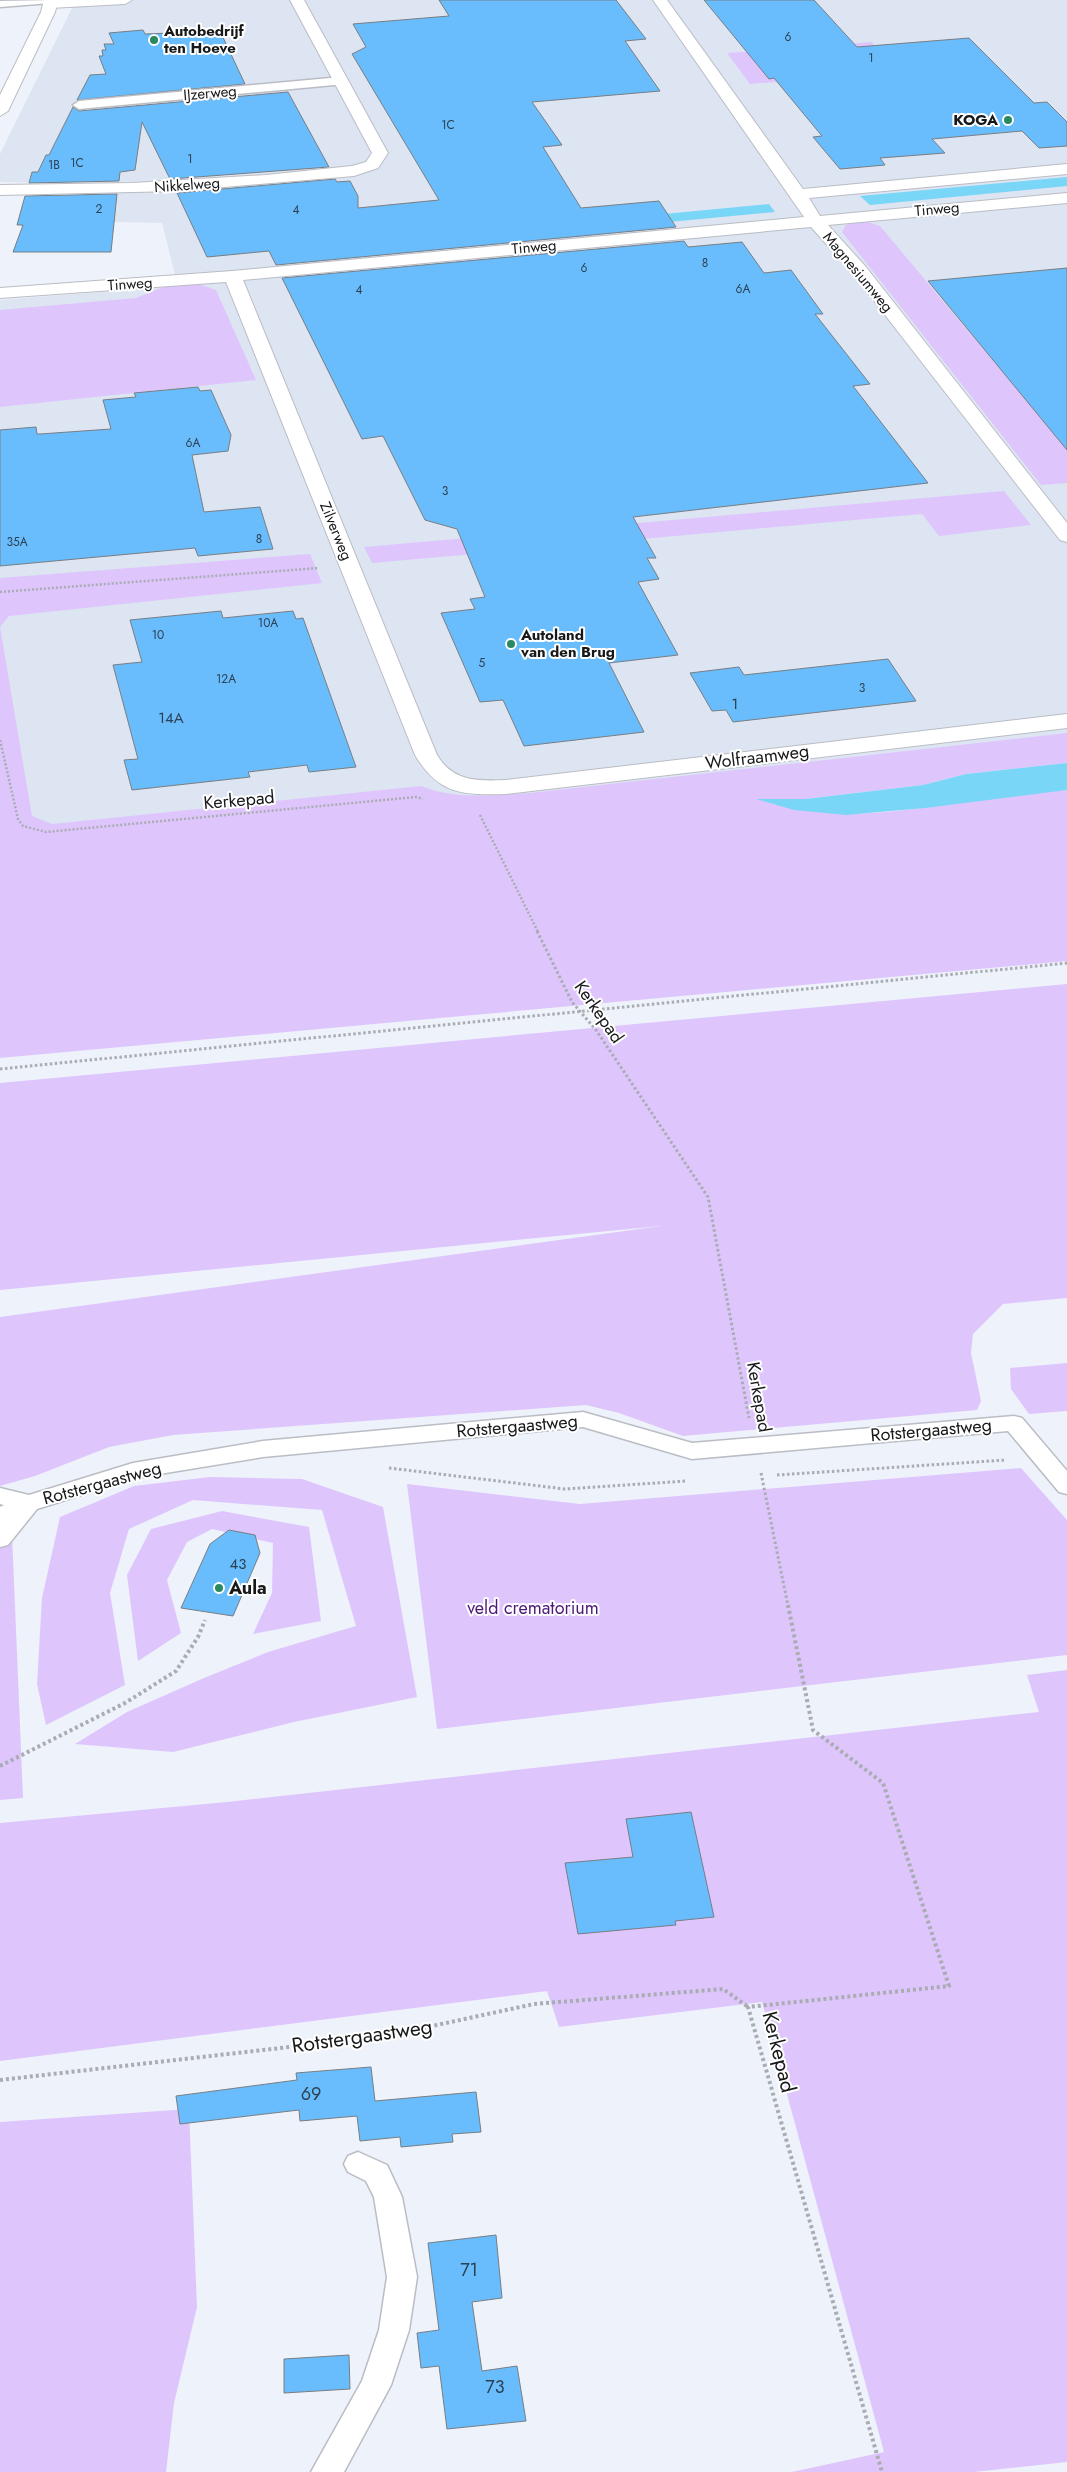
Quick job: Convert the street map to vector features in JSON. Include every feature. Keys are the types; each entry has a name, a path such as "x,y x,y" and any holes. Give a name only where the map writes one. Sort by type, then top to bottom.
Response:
{"street":[{"path":"3,98 51,1 125,0"},
{"path":"297,0 341,81"},
{"name":"Magnesiumweg","path":"660,0 798,194 814,220 860,271 1067,536"},
{"name":"Nikkelweg","path":"0,190 76,191 196,185 354,171 372,165 380,153 341,81"},
{"name":"Tinweg","path":"798,194 1067,168"},
{"name":"Tinweg","path":"0,293 232,276 814,220 1067,198"},
{"name":"Zilverweg","path":"232,276 430,763 434,771 448,780"},
{"name":"Wolfraamweg","path":"448,780 472,786 506,786 1067,721"}],"lane":[{"path":"0,4 51,1"},
{"name":"IJzerweg","path":"78,105 341,81"},
{"name":"Rotstergaastweg","path":"0,1516 29,1503 133,1471 262,1449 515,1427 583,1418 692,1451 1010,1424 1043,1458"},
{"path":"1043,1458 1067,1486"},
{"name":"Rotstergaastweg","path":"0,1496 29,1503"},
{"path":"0,1539 29,1503"},
{"path":"327,2472 376,2385 394,2330 402,2277 388,2197 377,2173 358,2164"}],"path":[{"path":"0,592 350,566"},
{"name":"Kerkepad","path":"0,740 18,819 23,826 46,832 416,797 432,801"},
{"name":"Kerkepad","path":"480,814 572,1002 596,1030 708,1197 754,1446 813,1730 882,1783 949,1986 748,2007 882,2472"},
{"path":"0,1070 1067,964"},
{"path":"752,1477 1043,1458"},
{"path":"382,1468 565,1489 692,1480"},
{"path":"0,1766 125,1703 176,1671 198,1637 205,1620"},
{"name":"Rotstergaastweg","path":"0,2080 386,2036 534,2004 723,1989 748,2007"}],"shaded area":[{"path":"76,0 1067,0 1067,736 508,799 404,792 46,827 25,818 0,689 0,300 178,286 162,223 75,221 85,183 0,182 0,154"}],"green space":[{"path":"872,42 892,72 750,84 727,53"},
{"path":"862,220 880,226 1067,449 1067,483 1041,485 842,232 846,225"},
{"path":"193,282 216,290 256,380 0,407 0,310 136,298 171,284"},
{"path":"1004,491 1031,525 939,536 922,514 372,563 364,547"},
{"path":"310,554 322,583 9,616 0,627 0,578"},
{"path":"0,627 32,816 52,824 421,786 447,793 474,796 530,793 1067,733 1067,763 966,774 923,785 805,799 759,799 817,812 847,814 907,810 995,797 1067,790 1067,961 0,1058"},
{"path":"1067,984 1067,1298 1003,1304 973,1334 971,1353 981,1401 977,1410 683,1436 619,1413 586,1405 173,1435 109,1447 35,1476 0,1486 0,1317 661,1226 0,1290 0,1083"},
{"path":"1067,1363 1067,1411 1029,1414 1011,1389 1010,1368"},
{"name":"veld crematorium","path":"1021,1468 1067,1520 1067,1655 437,1729 407,1484 580,1504"},
{"path":"210,1477 302,1479 383,1507 417,1697 294,1722 173,1752 75,1744 127,1712 204,1678 268,1652 356,1626 322,1510 193,1500 129,1529 110,1593 125,1685 46,1725 37,1684 42,1598 60,1517 134,1486"},
{"path":"222,1511 309,1527 321,1621 253,1634 272,1593 273,1543 212,1529 187,1542 167,1580 181,1633 138,1661 127,1575 151,1529"},
{"path":"12,1534 23,1798 0,1800 0,1535"},
{"path":"1067,1670 1067,2462 974,2472 792,2472 884,2452 762,2002 559,2027 547,1991 0,2061 0,1823 227,1802 1039,1712 1027,1675"},
{"path":"189,2109 197,2307 174,2403 166,2472 0,2472 0,2122"}],"water":[{"path":"1067,177 1067,186 870,205 860,196"},
{"path":"769,204 775,212 499,238 494,230"},
{"path":"1067,763 1067,790 925,808 846,815 794,810 756,799 805,799 923,785 966,774"}],"building":[{"path":"439,0 616,0 646,39 625,41 660,91 532,102 562,145 543,147 581,208 659,201 676,227 276,265 269,251 207,257 177,193 335,179 337,182 350,181 358,196 358,208 439,200 352,54 366,47 353,24 449,16"},
{"path":"704,0 814,0 857,47 969,38 1034,103 1047,102 1067,122 1067,146 1039,148 1022,131 932,139 945,153 880,158 885,165 840,169 813,137 822,136 774,78 769,79"},
{"path":"143,30 145,34 220,31 245,84 77,100 90,75 106,74 99,56 103,56 102,50 106,50 104,44 114,44 109,33"},
{"path":"288,92 329,167 170,179 142,122 135,170 120,172 119,181 29,183 32,172 38,172 46,155 49,155 73,107 79,111"},
{"path":"117,194 111,252 13,252 23,225 17,225 25,196"},
{"path":"684,241 688,247 742,242 764,273 791,270 823,314 815,314 870,384 853,386 928,483 633,517 656,558 647,558 659,579 638,582 678,655 609,663 644,732 524,746 503,700 480,702 441,613 475,609 470,599 485,597 457,529 425,520 383,436 362,439 282,278"},
{"path":"1067,268 1067,450 928,281"},
{"path":"198,387 200,391 211,390 231,435 228,451 192,455 204,512 260,507 273,549 198,556 195,548 0,566 0,430 36,427 37,434 40,434 111,429 103,400 136,397 134,393"},
{"path":"221,611 223,618 293,611 296,619 303,618 356,767 309,772 307,765 248,772 250,777 132,790 124,760 138,759 113,665 142,662 130,620"},
{"path":"888,659 916,701 733,722 726,710 712,711 690,673 739,667 744,675"},
{"path":"229,1530 255,1535 260,1553 233,1616 181,1608 210,1544"},
{"path":"691,1812 714,1917 675,1921 676,1925 578,1934 565,1863 633,1857 626,1819"},
{"path":"371,2067 375,2101 476,2092 481,2132 452,2134 453,2142 401,2147 400,2137 360,2141 357,2116 300,2121 299,2110 180,2124 176,2096 297,2080 296,2073"},
{"path":"496,2235 502,2298 472,2302 482,2371 517,2366 526,2421 447,2429 439,2366 421,2368 417,2333 439,2330 428,2243"},
{"path":"349,2355 350,2389 284,2393 284,2359"}],"place":[{"name":"Autobedrijf ten Hoeve","path":"154,40"},
{"name":"KOGA","path":"1008,120"},
{"name":"Autoland van den Brug","path":"511,644"},
{"name":"Aula","path":"219,1588"}]}
